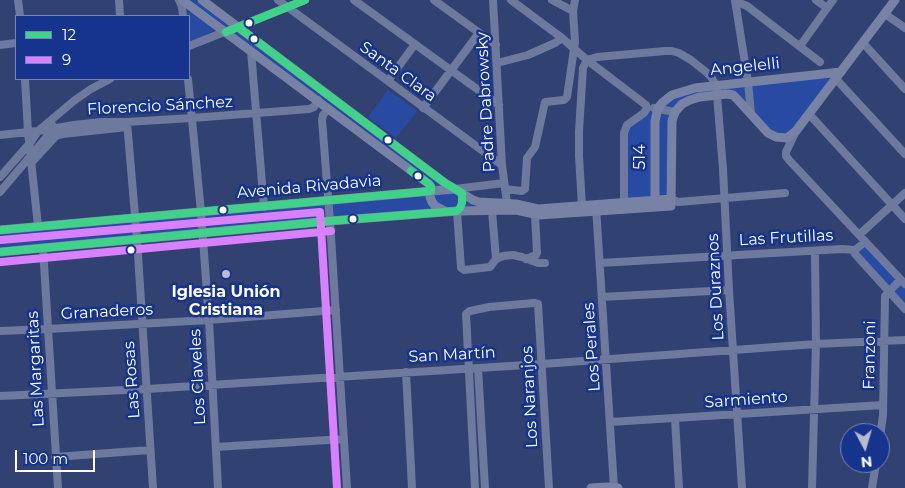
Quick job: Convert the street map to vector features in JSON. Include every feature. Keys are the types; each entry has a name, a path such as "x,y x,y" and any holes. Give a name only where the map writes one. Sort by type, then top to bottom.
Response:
{"main road":[{"path":"180,0 251,51 326,112 429,184 430,197 435,206 447,212"},
{"path":"202,0 445,184 458,191 463,198 457,212"},
{"path":"796,131 885,14 892,1"},
{"name":"Angelelli","path":"675,112 682,104 690,100 716,90 748,82 838,76"},
{"name":"Angelelli","path":"658,108 672,95 678,93 695,88 716,90 733,95 768,133 776,137 788,138 796,131"},
{"path":"316,104 324,91"},
{"path":"326,112 335,100"},
{"name":"514","path":"655,204 655,121 658,108"},
{"name":"514","path":"673,202 672,121 675,112"},
{"path":"642,201 652,193 655,187"},
{"name":"Avenida Rivadavia","path":"0,230 431,192 458,191 479,202 524,205 538,209 582,206 596,208 673,202"},
{"name":"Avenida Rivadavia","path":"0,252 447,212 516,210 535,215 544,215 642,201 655,204"},
{"path":"591,488 615,488"}],"street":[{"path":"18,0 20,15"},
{"path":"119,0 120,15"},
{"path":"180,0 183,15"},
{"name":"Santa Clara","path":"278,0 502,164"},
{"path":"190,46 305,0"},
{"path":"354,0 499,105"},
{"path":"434,0 496,45"},
{"name":"Padre Dabrowsky","path":"493,0 502,164 507,203"},
{"path":"511,0 562,38 648,108 675,112"},
{"path":"552,0 573,11"},
{"path":"458,191 505,186 522,191 525,188 527,158 535,147 545,102 564,100 567,97 575,38 573,11 575,0"},
{"path":"735,0 747,6 820,62"},
{"path":"735,0 751,114"},
{"path":"816,0 827,8"},
{"path":"800,46 833,0"},
{"path":"885,14 905,28"},
{"path":"423,108 479,32"},
{"path":"497,63 528,55 562,38"},
{"path":"0,45 15,43"},
{"path":"863,43 905,88"},
{"path":"388,81 415,44"},
{"path":"251,51 264,207"},
{"path":"582,206 579,131 583,68 587,60 597,57 672,51 691,60 706,72 711,77 716,90"},
{"path":"838,76 905,154"},
{"path":"25,80 28,132 38,226"},
{"path":"32,158 50,133 52,124 83,95 108,80"},
{"name":"Los Claveles","path":"188,80 209,320 218,488"},
{"name":"Los Duraznos","path":"716,90 725,198 742,488"},
{"name":"Florencio Sánchez","path":"0,135 38,132 52,124 101,122 127,125 309,109 316,104"},
{"path":"624,203 624,133 627,125 648,108"},
{"path":"326,112 322,120 347,488"},
{"path":"809,114 905,219"},
{"path":"0,192 32,158 58,135 127,125"},
{"name":"Las Rosas","path":"127,125 137,240 153,488"},
{"path":"796,131 786,156 903,282 889,292"},
{"path":"0,177 38,132"},
{"name":"Avenida Rivadavia","path":"673,202 785,193"},
{"path":"859,235 905,193"},
{"name":"Los Perales","path":"596,208 615,488"},
{"path":"492,211 496,259"},
{"path":"457,212 461,268 464,270 490,267 496,259 513,255 538,263 545,263"},
{"path":"526,259 537,253 535,215"},
{"path":"865,242 855,250 857,256 905,309"},
{"name":"Las Margaritas","path":"43,248 58,488"},
{"name":"Las Frutillas","path":"600,263 842,249 855,250"},
{"path":"812,488 816,344 815,251"},
{"path":"602,297 729,290"},
{"name":"Franzoni","path":"882,423 885,296 889,292"},
{"name":"Los Naranjos","path":"468,368 466,314 470,311 490,308 527,303 538,304 549,488"},
{"name":"Granaderos","path":"0,331 209,320 336,310"},
{"name":"San Martín","path":"0,396 147,389 607,360 816,344 905,340"},
{"path":"468,368 475,488"},
{"path":"478,368 485,488"},
{"path":"406,372 412,488"},
{"name":"Sarmiento","path":"610,422 883,405"},
{"path":"675,419 679,488"},
{"path":"216,447 344,439"},
{"path":"56,457 150,450"},
{"path":"872,488 874,473"}],"shaded area":[{"path":"182,0 202,0 473,200 534,208 624,203 624,133 647,108 658,108 672,95 841,72 796,131 776,137 737,99 700,97 675,112 671,206 516,210 0,252 0,230 329,201 431,187"},
{"path":"192,12 213,28 213,31 190,42 190,15 186,14"},
{"path":"388,90 417,111 396,138 368,117"},
{"path":"865,242 905,284 905,309 855,254"}],"transit line":[{"name":"12","path":"226,32 305,0"},
{"name":"12","path":"0,252 457,211 460,208 462,193 445,183 238,27"},
{"name":"12","path":"0,230 431,191 429,184 411,171"},
{"name":"9","path":"1,240 320,212 337,488"},
{"name":"9","path":"1,262 331,231"}],"place":[{"name":"Iglesia Unión Cristiana","path":"226,274"}]}
